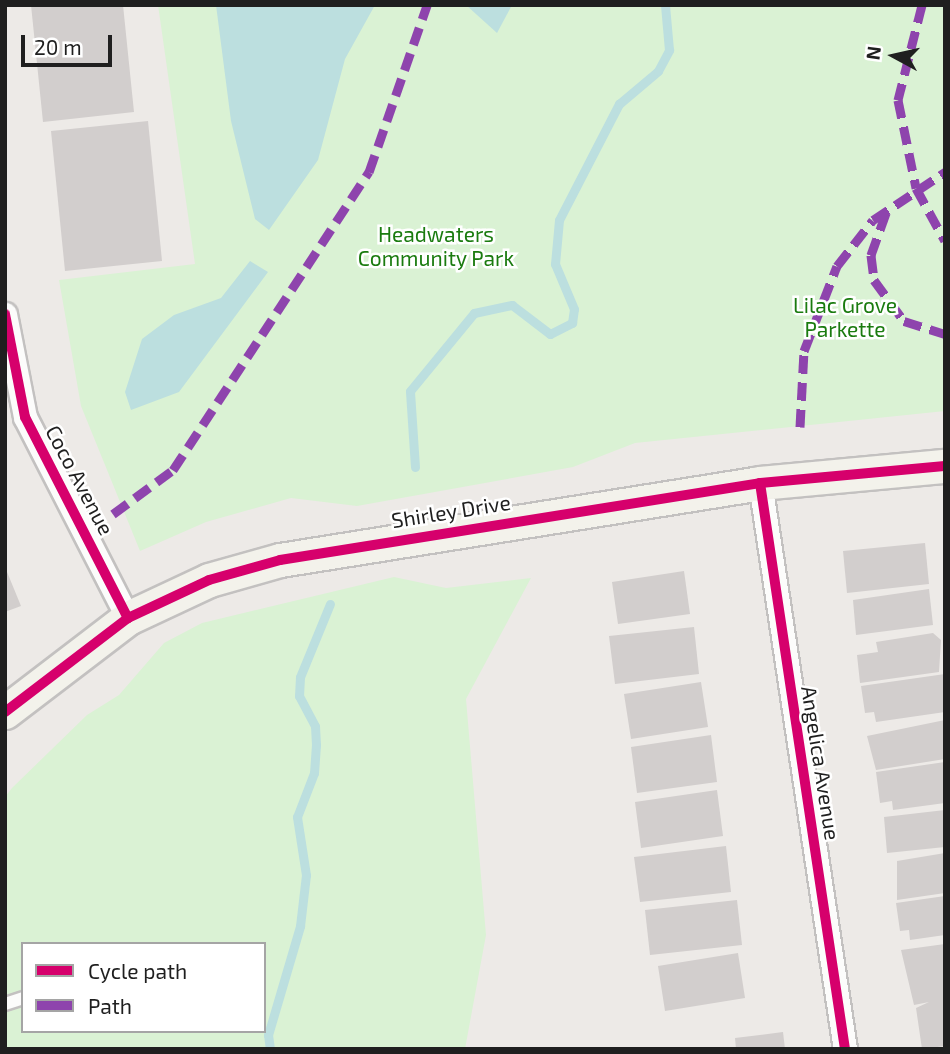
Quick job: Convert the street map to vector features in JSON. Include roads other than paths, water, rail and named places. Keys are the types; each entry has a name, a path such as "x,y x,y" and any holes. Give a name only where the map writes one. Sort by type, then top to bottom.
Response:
{"street":[{"name":"Coco Avenue","path":"5,314 25,417 128,618"},
{"name":"Shirley Drive","path":"5,712 128,618 209,580 280,560 760,483 945,466"},
{"name":"Angelica Avenue","path":"760,483 845,1049"}],"water":[{"path":"216,5 375,5 345,59 318,160 269,230 255,219 231,121"},
{"path":"466,5 512,5 497,33"},
{"path":"250,261 268,272 179,392 131,410 125,392 142,339 174,315 221,298"}],"waterway":[{"path":"415,467 410,391 474,313 512,305 550,334 572,323 574,309 555,264 559,220 619,104 658,71 669,50 665,5"},
{"path":"270,1049 268,1035 300,926 306,875 297,817 314,773 316,745 315,726 299,696 300,677 330,604"}],"park label":[{"name":"Headwaters Community Park","path":"436,246"},
{"name":"Lilac Grove Parkette","path":"845,317"}]}
